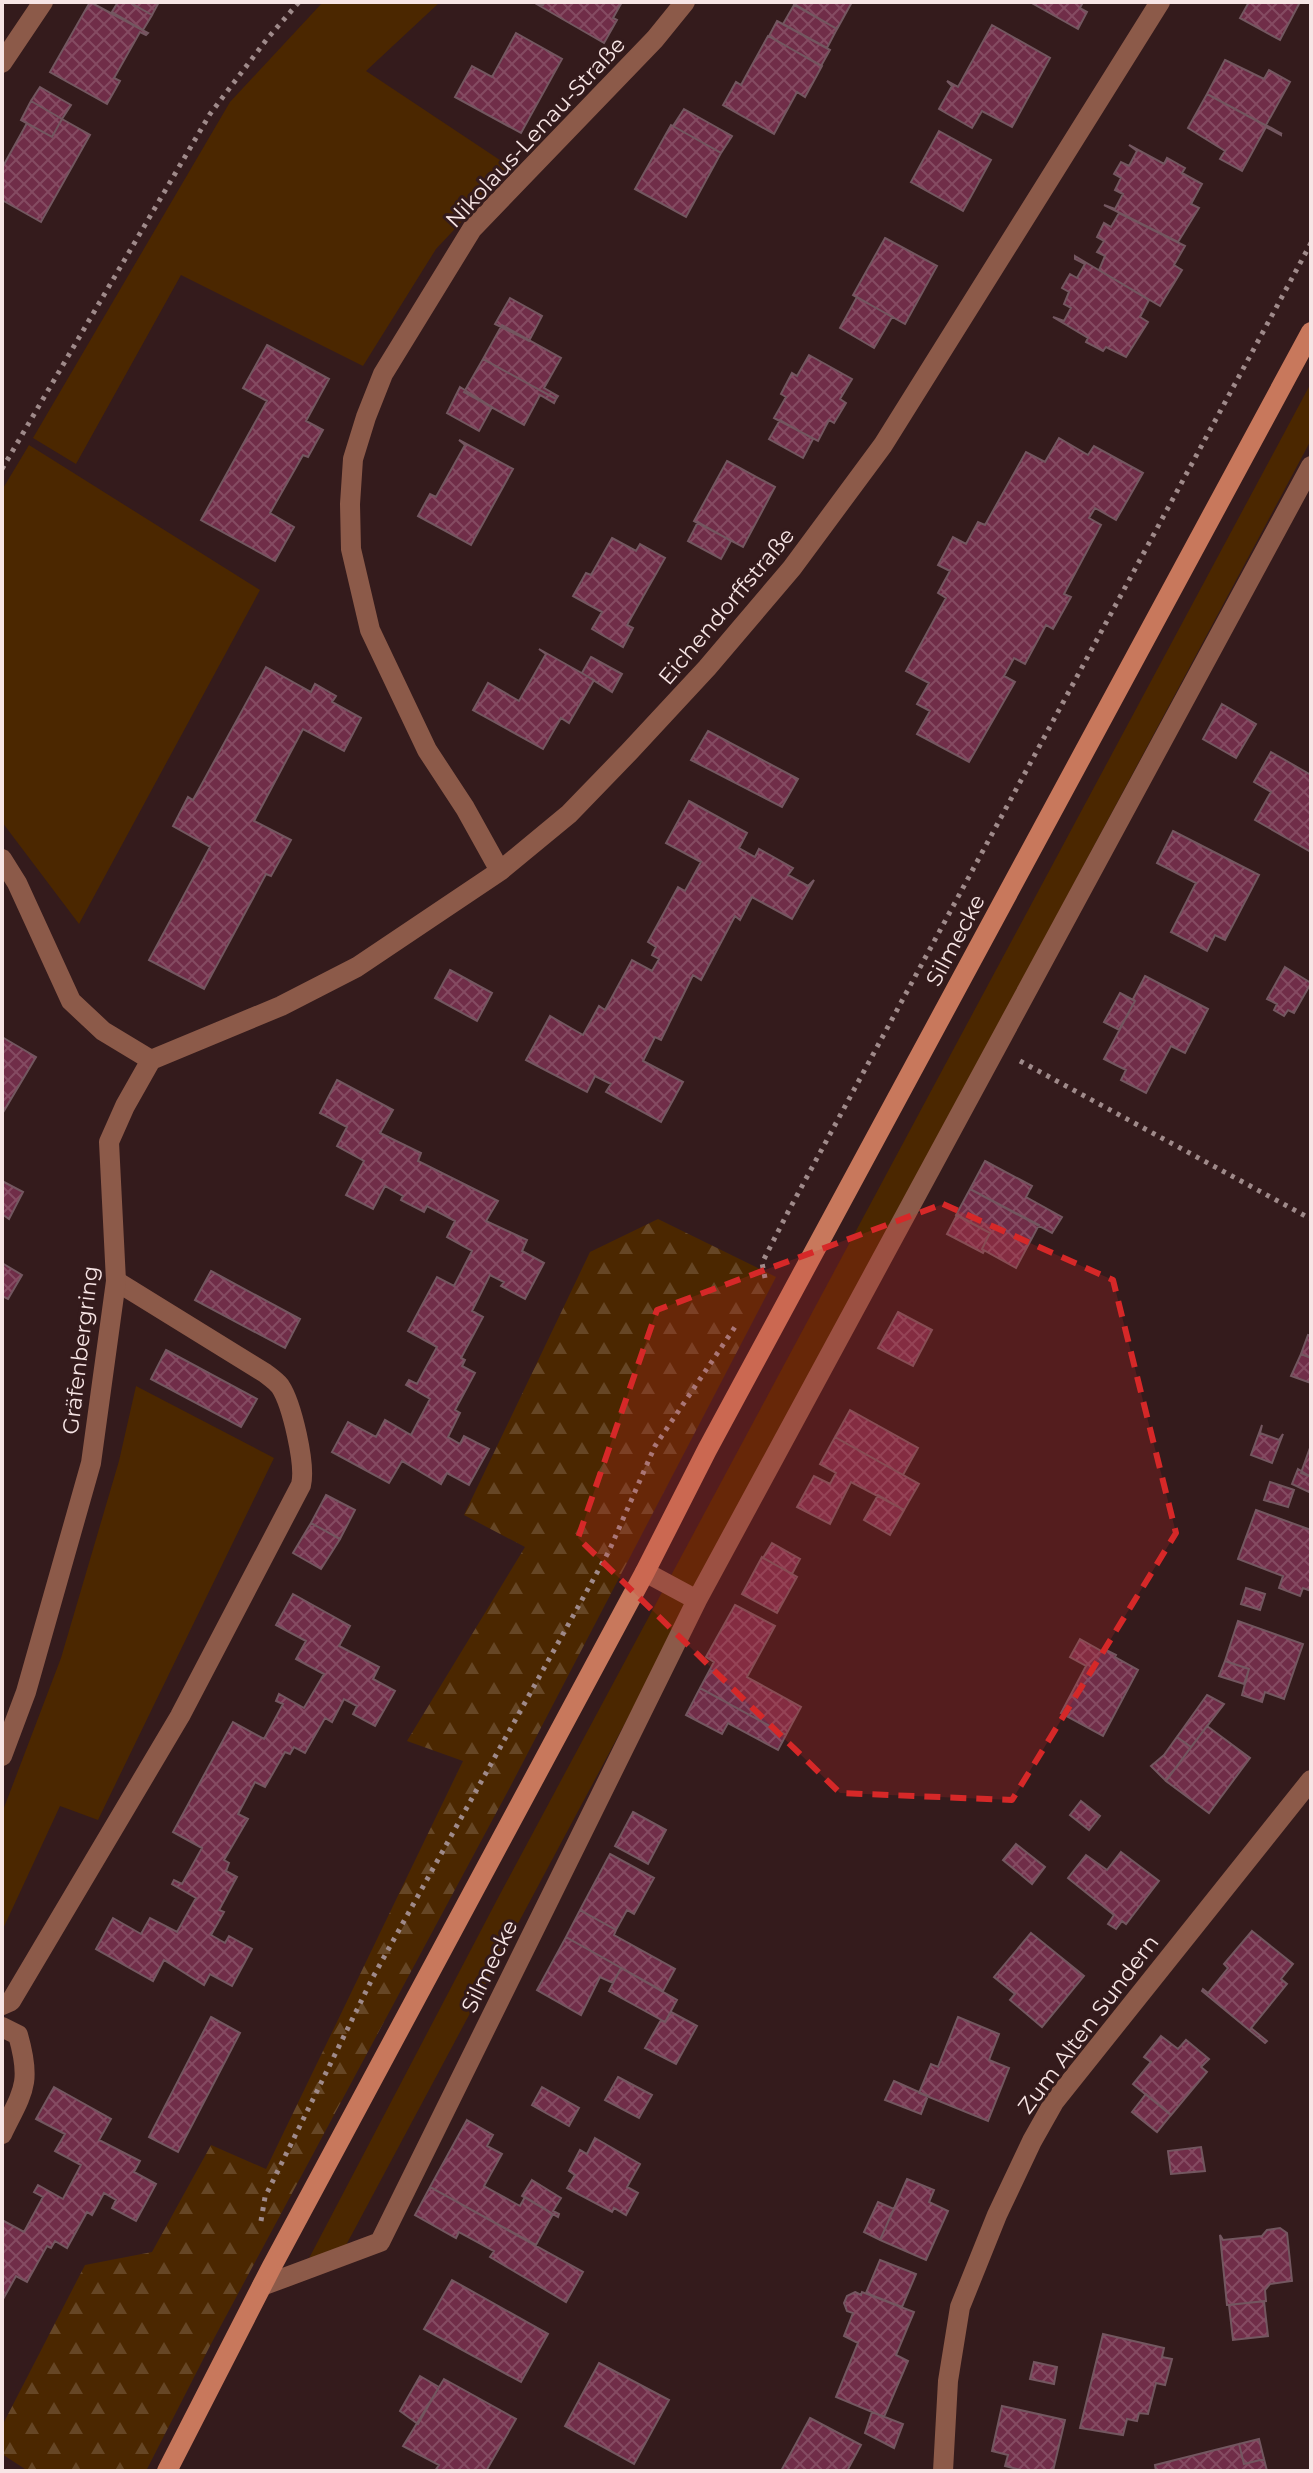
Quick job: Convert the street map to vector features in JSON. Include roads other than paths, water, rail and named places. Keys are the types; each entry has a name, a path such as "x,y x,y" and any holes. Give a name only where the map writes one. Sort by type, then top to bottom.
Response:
{"main road":[{"name":"Silmecke","path":"167,2471 267,2277 645,1572 714,1436 1311,332"}],"street":[{"path":"2,63 43,2"},
{"name":"Nikolaus-Lenau-Straße","path":"500,871 465,808 427,750 370,630 351,549 353,459 383,374 472,229 655,39 685,2"},
{"name":"Eichendorffstraße","path":"151,1060 281,1006 345,974 500,871 569,814 629,752 707,668 792,568 883,445 1160,2"},
{"name":"Silmecke","path":"267,2277 380,2242 697,1600 1311,466"},
{"path":"2,859 17,883 71,1001 103,1031 151,1060"},
{"name":"Gräfenbergring","path":"2,1756 26,1692 91,1463 116,1281 109,1142 151,1060"},
{"path":"2,2005 11,2001 180,1716 301,1485 304,1473 280,1386 265,1373 116,1281"},
{"path":"645,1572 697,1600"},
{"name":"Zum Alten Sundern","path":"943,2471 948,2381 960,2307 997,2215 1032,2141 1054,2102 1311,1780"},
{"path":"2,2027 18,2035 25,2066 25,2086 2,2134"}]}
